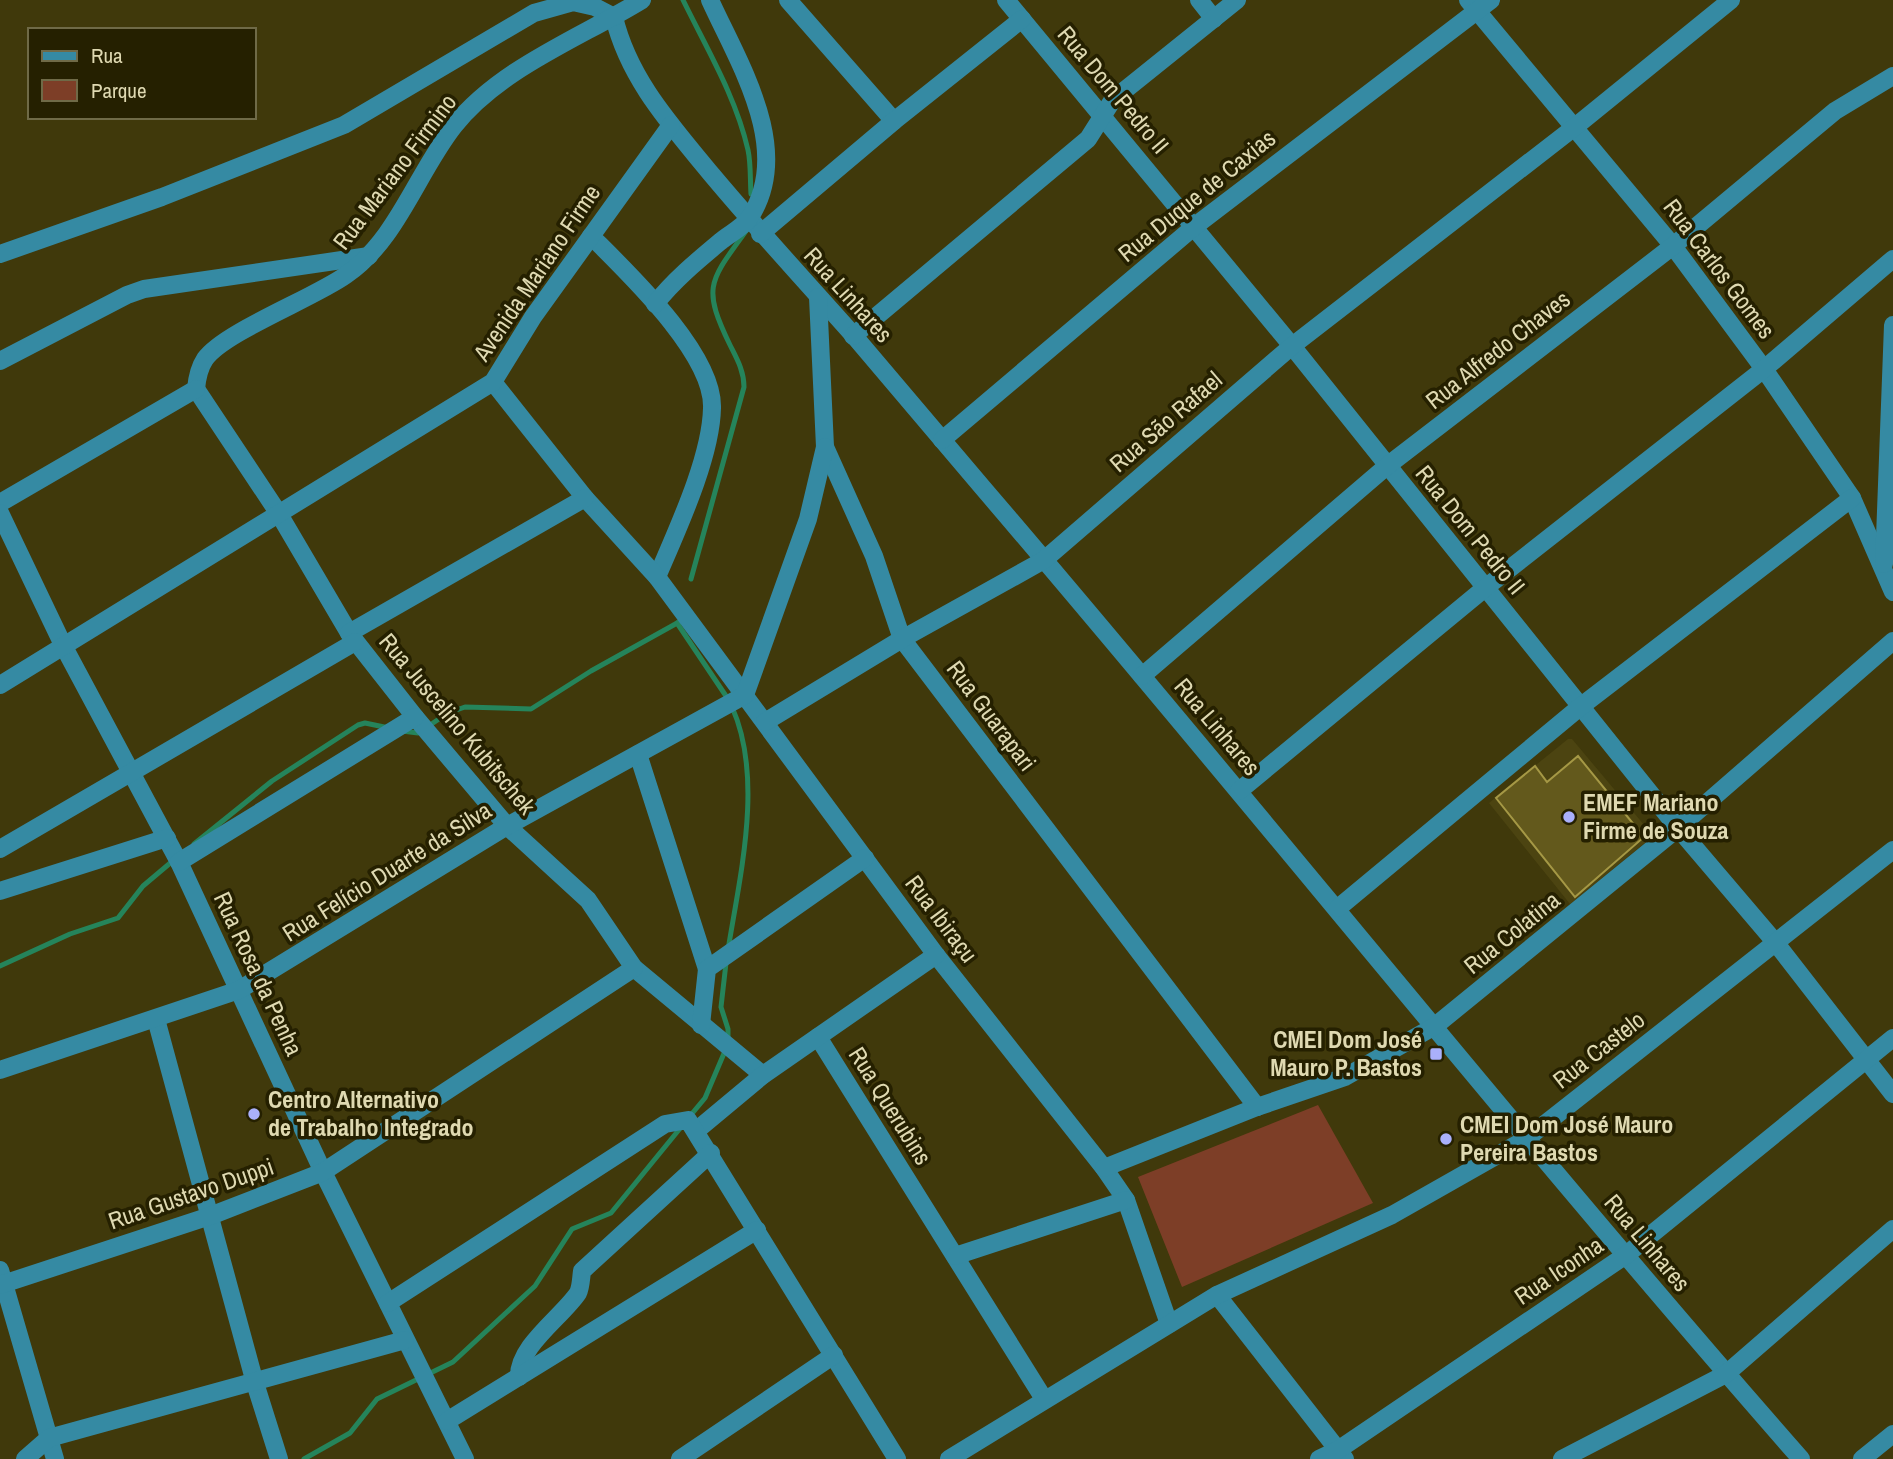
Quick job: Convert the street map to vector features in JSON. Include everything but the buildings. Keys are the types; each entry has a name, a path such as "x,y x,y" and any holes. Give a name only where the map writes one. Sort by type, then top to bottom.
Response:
{"street":[{"name":"Rua Mariano Firmino","path":"196,389 198,373 206,357 261,322 323,290 370,255 454,126 495,84 642,0"},
{"path":"655,304 679,276 749,219 761,190 765,138 746,78 709,0"},
{"path":"788,0 894,121"},
{"name":"Rua Dom Pedro II","path":"1006,0 1195,226 1678,828 1776,942 1893,1094"},
{"path":"1199,0 1213,19"},
{"path":"853,336 1088,139 1102,116 1125,90 1237,0"},
{"name":"Rua Duque de Caxias","path":"942,440 1195,226 1472,6 1491,0"},
{"name":"Rua São Rafael","path":"765,722 902,639 1044,559 1292,346 1576,126 1731,0"},
{"path":"0,254 162,197 345,125 534,13 573,2 595,7 614,17"},
{"name":"Rua Carlos Gomes","path":"1472,6 1576,126 1673,246 1764,369 1852,498 1893,592"},
{"name":"Rua Linhares","path":"614,17 621,44 637,79 760,234 853,336 1044,559 1338,908 1526,1139 1801,1459"},
{"path":"760,234 894,121 1022,19"},
{"name":"Rua Alfredo Chaves","path":"1142,676 1387,466 1673,246 1835,111 1893,76"},
{"name":"Avenida Mariano Firme","path":"279,514 493,382 533,317 671,125"},
{"path":"591,236 655,304 702,368 709,386 712,408 707,439 684,511 657,576"},
{"path":"0,361 127,295 144,289 370,255"},
{"path":"1240,792 1485,588 1764,369 1893,259"},
{"name":"Rua Guarapari","path":"818,297 825,447 874,556 902,639 1257,1107"},
{"path":"1884,568 1893,325"},
{"name":"Rua Ibiraçu","path":"493,382 585,498 657,576 936,955 1104,1168 1126,1200 1168,1324"},
{"path":"0,503 196,389"},
{"name":"Rua Juscelino Kubitschek","path":"196,389 279,514 352,637 507,826 588,900 634,968"},
{"path":"745,695 808,519 825,447"},
{"path":"0,849 585,498"},
{"path":"1338,908 1580,707 1852,498"},
{"name":"Rua Rosa da Penha","path":"0,513 64,647 179,862 323,1172 465,1459"},
{"path":"0,685 279,514"},
{"name":"Rua Colatina","path":"1104,1168 1257,1107 1345,1077 1435,1026 1678,828 1893,641"},
{"name":"Rua Felício Duarte da Silva","path":"0,1070 239,990 507,826 745,695"},
{"path":"179,862 415,717"},
{"path":"638,754 708,969 701,1025"},
{"path":"0,891 167,838"},
{"name":"Rua Castelo","path":"949,1459 1217,1295 1392,1215 1526,1139 1893,850"},
{"path":"708,969 865,858"},
{"path":"818,1037 936,955"},
{"path":"634,968 763,1075"},
{"name":"Rua Gustavo Duppi","path":"1,1279 210,1216 323,1172 634,968"},
{"path":"156,1019 255,1383 279,1459"},
{"name":"Rua Querubins","path":"693,1125 818,1037 1044,1399"},
{"name":"Rua Iconha","path":"1319,1459 1341,1454 1626,1255 1865,1058 1893,1038"},
{"path":"388,1303 665,1124 693,1125 897,1459"},
{"path":"519,1377 519,1366 550,1322 579,1291 582,1271 711,1153"},
{"path":"955,1256 1126,1200"},
{"path":"1562,1459 1726,1374 1893,1229"},
{"path":"447,1421 757,1230"},
{"path":"1,1279 55,1459"},
{"path":"1217,1295 1341,1454"},
{"path":"25,1459 50,1438 405,1340"},
{"path":"680,1459 834,1355"},
{"path":"1862,1459 1893,1434"}],"shaded area":[{"name":"EMEF Mariano Firme de Souza","path":"1568,739 1572,739 1650,832 1647,841 1570,904 1489,803"}],"green space":[{"path":"1318,1105 1373,1203 1182,1287 1138,1177"}],"waterway":[{"path":"683,0 720,74 743,130 749,155 751,194"},
{"path":"691,579 744,387 740,365 715,310 714,285 724,262 746,231"},
{"path":"402,731 418,733 448,713 465,707 531,709 591,671 679,622"},
{"path":"677,623 728,699"},
{"path":"728,950 743,859 748,795 742,735 732,707"},
{"path":"194,844 272,781 358,725 365,723 389,728"},
{"path":"0,966 70,934 118,918 143,886 175,859"},
{"path":"690,1116 705,1098 728,1044 728,1029 721,1007 726,963"},
{"path":"304,1459 350,1433 377,1399 453,1362 535,1286 572,1229 611,1213 682,1126"}],"place":[{"name":"EMEF Mariano Firme de Souza","path":"1569,817"},
{"name":"CMEI Dom José Mauro P. Bastos","path":"1436,1054"},
{"name":"Centro Alternativo de Trabalho Integrado","path":"254,1114"},
{"name":"CMEI Dom José Mauro Pereira Bastos","path":"1446,1139"}]}
